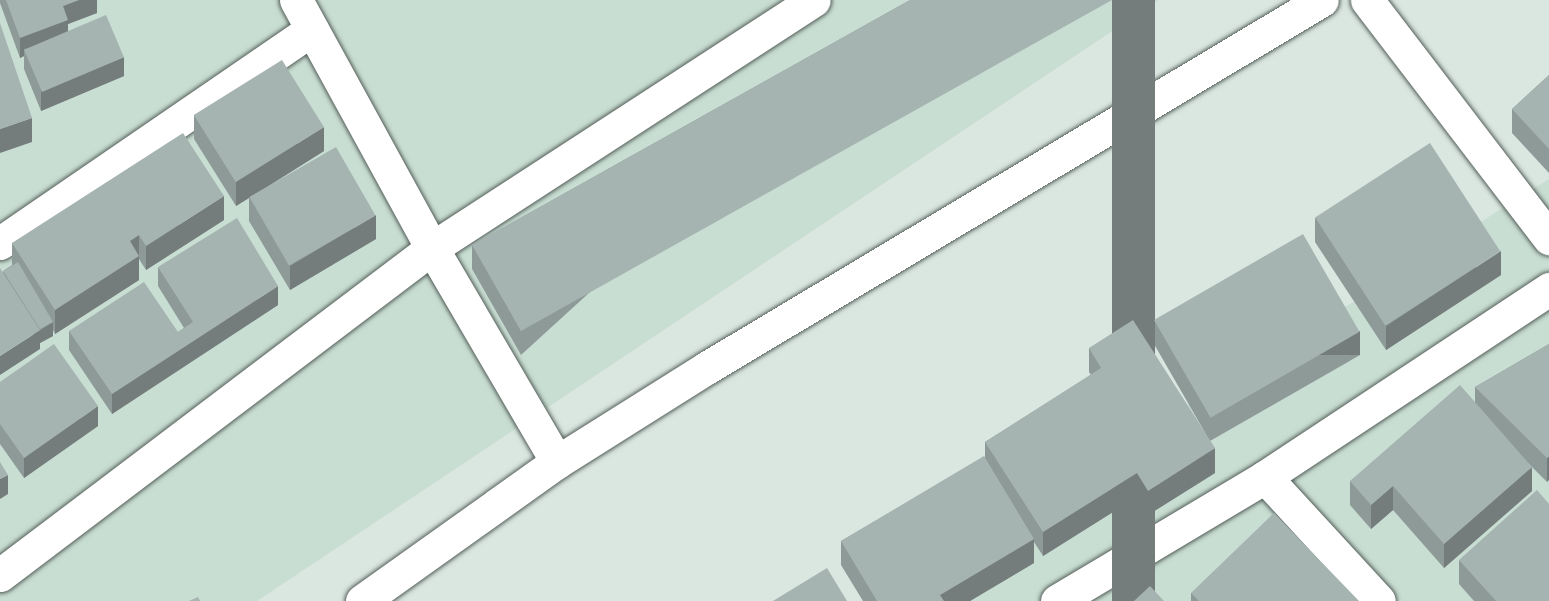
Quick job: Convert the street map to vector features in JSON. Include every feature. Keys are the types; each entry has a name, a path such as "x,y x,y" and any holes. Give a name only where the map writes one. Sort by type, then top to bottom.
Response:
{"street":[{"path":"296,0 432,248 557,462"},
{"path":"0,575 432,248 814,0"},
{"path":"1367,0 1549,238"},
{"path":"362,601 557,462 1307,4"},
{"path":"0,243 312,29"},
{"path":"1056,601 1265,477 1549,289"},
{"path":"1265,477 1379,601"}],"shaded area":[{"path":"0,0 1159,0 257,601 0,601"},
{"path":"1549,179 1549,601 876,601 1450,241"}],"building":[{"path":"6,0 79,0 63,6 68,20 20,38"},
{"path":"910,0 1112,0 521,331 472,245"},
{"path":"106,15 124,57 42,92 24,50"},
{"path":"0,23 32,118 0,129"},
{"path":"282,60 324,127 236,182 194,115"},
{"path":"1549,75 1549,149 1512,109"},
{"path":"183,133 224,196 146,246 139,235 130,241 139,256 55,310 12,243"},
{"path":"1430,143 1500,251 1385,326 1315,218"},
{"path":"336,147 376,215 289,265 249,197"},
{"path":"237,218 278,286 112,394 69,331 144,282 178,332 193,322 158,267"},
{"path":"1303,234 1360,332 1211,418 1154,320"},
{"path":"18,262 53,322 40,329 3,271"},
{"path":"0,268 40,330 0,356"},
{"path":"1133,320 1215,448 1148,491 1137,473 1043,532 985,442 1101,368 1089,348"},
{"path":"54,344 98,406 24,458 0,424 0,382"},
{"path":"1549,344 1549,456 1547,458 1475,387"},
{"path":"1460,385 1532,467 1444,544 1393,486 1371,505 1350,481"},
{"path":"984,456 1034,539 940,595 944,601 877,601 841,541"},
{"path":"0,462 8,475 0,479"},
{"path":"1537,490 1549,504 1549,601 1496,601 1459,560"},
{"path":"1274,513 1359,601 1199,601 1191,593"},
{"path":"827,568 847,601 773,601"},
{"path":"1150,586 1164,601 1134,601"}]}
